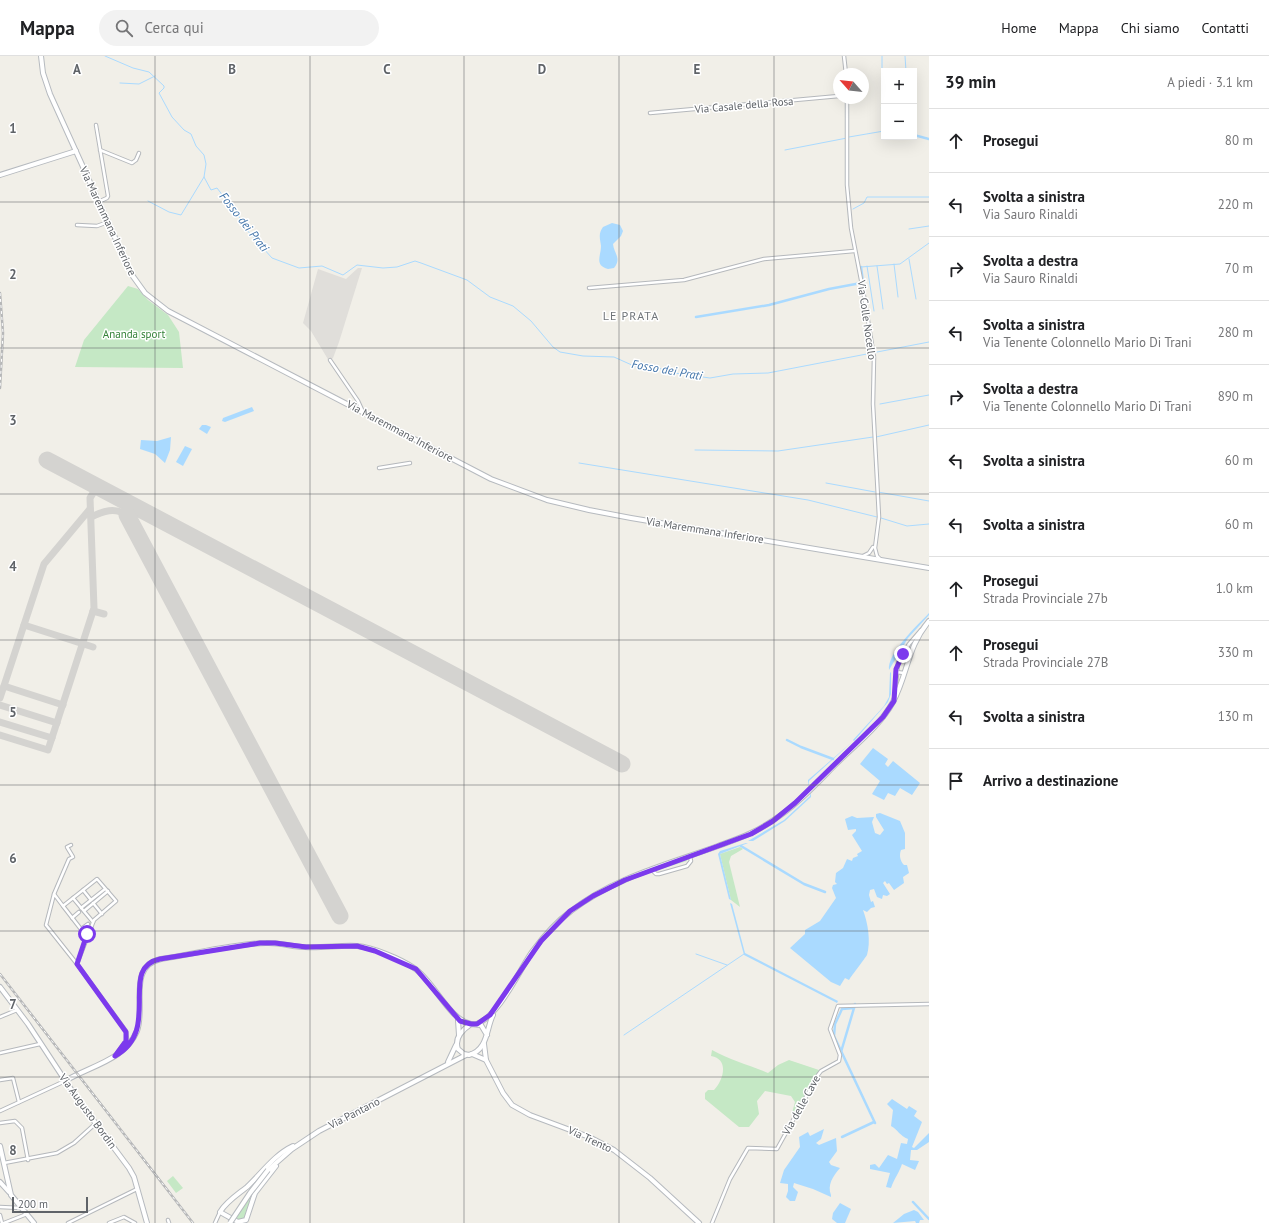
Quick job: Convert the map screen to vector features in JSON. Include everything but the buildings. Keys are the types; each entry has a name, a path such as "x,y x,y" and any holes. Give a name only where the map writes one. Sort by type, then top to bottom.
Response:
{"main road":[{"name":"Via Maremmana Inferiore","path":"41,56 48,88 98,202 136,281 145,293 162,308 483,474 547,500 631,518 929,568"},
{"path":"0,175 76,151"},
{"path":"477,1024 487,1019 495,1009 532,952 560,920 593,896 625,880 751,834 778,817 878,723 894,701 911,650 929,621"},
{"path":"65,1080 115,1056 129,1044 138,1026 140,1012 140,978 148,963 160,959 260,943 275,943 306,947 357,946 375,951 416,969 457,1018 460,1026 457,1043 446,1064"},
{"name":"Via Augusto Bordin","path":"0,987 18,1009 65,1080 128,1167 137,1188 147,1223"},
{"path":"486,1060 484,1044 495,1009"},
{"path":"457,1018 463,1022 477,1024 484,1027 487,1035"},
{"path":"459,1035 471,1024"},
{"path":"457,1043 459,1050 466,1054 472,1054 486,1060"},
{"path":"472,1054 484,1044"},
{"name":"Via Pantano","path":"230,1223 251,1191 268,1170 301,1143 322,1129 466,1054"},
{"name":"Via Trento","path":"486,1060 503,1093 512,1105 530,1115 592,1138 614,1150 650,1178 698,1223"},
{"path":"285,1155 258,1189 246,1220 238,1222 220,1212 228,1202 246,1187 275,1158 288,1149 301,1143"},
{"path":"0,1146 11,1195"},
{"path":"0,1182 34,1223"}],"street":[{"path":"844,56 845,68"},
{"name":"Via Casale della Rosa","path":"650,113 833,97"},
{"name":"Via Colle Nocello","path":"847,104 847,188 854,251 862,283 874,356 873,404 879,514 874,548"},
{"path":"96,124 108,196 107,198 98,202"},
{"path":"100,150 132,163 136,160 139,153"},
{"path":"77,225 97,226 108,222"},
{"path":"589,288 684,280 764,259 854,251"},
{"path":"330,360 364,412"},
{"path":"379,468 410,463"},
{"path":"860,556 869,554 874,548"},
{"path":"872,558 874,548"},
{"path":"874,548 877,556 882,560"},
{"path":"894,701 898,664 904,652 925,626"},
{"path":"896,672 904,674"},
{"path":"71,845 67,847 73,857 69,859 54,894 46,925 77,964 126,1032 126,1041 115,1056"},
{"path":"652,870 656,874 659,874 687,866 691,863 690,856"},
{"path":"62,906 97,879 116,901 93,923 86,937 77,964"},
{"path":"82,890 91,900"},
{"path":"81,908 107,890"},
{"path":"84,911 107,890"},
{"path":"54,894 86,937"},
{"path":"73,898 93,923"},
{"path":"93,903 102,914"},
{"path":"72,918 79,912"},
{"path":"81,929 88,924"},
{"name":"Via delle Cave","path":"712,1223 733,1172 748,1148 777,1149 818,1075 821,1071 839,1061 840,1055 830,1029 838,1006 929,1004"},
{"path":"0,1017 18,1009"},
{"path":"0,1053 41,1043"},
{"path":"0,1080 13,1078 19,1102"},
{"path":"0,1111 65,1080"},
{"path":"0,1123 15,1121 21,1126 28,1160"},
{"path":"3,1163 28,1160 51,1155 63,1150 96,1123"},
{"path":"68,1223 137,1188"},
{"path":"0,1207 23,1208"},
{"path":"215,1223 220,1212"},
{"path":"0,1215 3,1223 28,1214"},
{"path":"109,1223 123,1217 135,1223"}],"shaded area":[{"path":"358,268 362,268 339,342 333,358 329,361 311,331 303,323 318,269 346,279"}],"green space":[{"name":"Ananda sport","path":"128,286 138,289 148,300 168,315 179,332 183,368 75,367 84,340"},
{"path":"740,847 743,849 731,856 729,862 740,907 731,900 720,854"},
{"path":"687,859 687,861 655,871"},
{"path":"712,1050 733,1060 768,1073 778,1065 789,1060 819,1071 794,1115 792,1113 795,1102 791,1096 765,1091 757,1101 759,1114 749,1127 739,1127 705,1099 705,1093 708,1090 714,1090 720,1081 723,1071 721,1061 711,1056"},
{"path":"173,1176 183,1188 176,1193 167,1181"},
{"path":"254,1191 247,1217 241,1221 234,1218"}],"water":[{"path":"612,223 620,225 623,231 621,236 613,244 617,259 616,265 614,268 608,269 601,265 599,260 601,246 600,234 603,227"},
{"path":"252,407 254,411 225,422 222,421 223,418"},
{"path":"202,425 211,427 207,434 199,429"},
{"path":"171,437 170,450 165,463 155,454 140,449 141,440 157,441"},
{"path":"185,446 192,449 183,466 176,462"},
{"path":"929,613 929,615 908,638 889,670 890,663 898,648"},
{"path":"891,672 891,694 888,702 854,741 853,740 884,706 889,697"},
{"path":"852,742 809,781 808,787 808,780"},
{"path":"873,748 888,759 885,764 888,767 893,761 920,783 912,795 900,788 895,796 888,793 884,800 872,794 880,781 860,764"},
{"path":"811,791 811,797 785,821 753,841 748,841 784,820 810,796"},
{"path":"880,813 900,821 905,833 905,849 901,850 900,858 904,865 907,865 909,873 903,877 904,883 894,890 889,883 887,884 885,881 883,883 890,894 887,896 883,895 882,899 877,897 874,889 870,890 869,895 871,902 873,901 875,907 871,908 867,912 863,910 868,932 869,944 867,955 849,980 845,978 840,986 831,982 790,948 805,934 805,930 820,921 836,898 832,888 833,885 837,884 835,882 836,873 843,868 847,859 852,861 853,858 858,856 857,854 862,851 852,835 856,829 848,830 845,819 852,816 857,818 874,817 872,822 875,833 880,835 884,830 876,817 876,814"},
{"path":"748,843 720,854 731,900 729,899 718,854 720,851"},
{"path":"730,903 732,904 745,953 838,1001 837,1003 744,955"},
{"path":"892,1099 907,1109 909,1106 917,1111 914,1116 922,1122 912,1147 914,1148 929,1133 929,1142 917,1150 911,1150 910,1160 919,1161 915,1170 902,1164 891,1188 886,1187 890,1173 870,1169 870,1165 875,1164 879,1168 888,1155 897,1159 901,1143 907,1144 908,1139 891,1126 893,1110 887,1104"},
{"path":"824,1129 821,1139 816,1143 819,1145 836,1138 837,1151 829,1162 831,1165 840,1168 830,1184 831,1197 794,1183 793,1187 798,1192 795,1201 790,1201 786,1197 788,1184 780,1183 784,1170 800,1147 799,1137 808,1132 810,1136"},
{"path":"840,1203 851,1209 845,1223 837,1223 832,1219 833,1213"},
{"path":"914,1210 918,1212 924,1220 920,1220 919,1223 916,1223 915,1221 893,1223 904,1214"}],"waterway":[{"name":"Fosso dei Prati","path":"105,56 133,68 149,72 164,86 159,93 172,117 184,130 191,134 196,146 204,155 206,164 204,177 211,190 217,188 240,218 245,228 272,258 299,268 322,266 343,275 357,265 383,268 397,267 415,261 467,280 490,297 513,306 531,321 553,347 560,352 583,356 614,357 634,366 655,367 674,373 710,378 733,374 768,373 929,342"},
{"path":"882,56 882,104"},
{"path":"905,56 906,68"},
{"path":"120,83 139,84 155,76"},
{"path":"849,137 881,132"},
{"path":"917,136 929,139"},
{"path":"785,150 847,138"},
{"path":"148,201 169,212 181,215 204,177"},
{"path":"853,209 864,203 867,197 929,197"},
{"path":"909,229 929,226"},
{"path":"861,267 900,264 929,243"},
{"path":"909,259 916,299"},
{"path":"894,264 898,297"},
{"path":"867,266 874,311"},
{"path":"877,266 883,309"},
{"path":"861,267 863,282"},
{"path":"696,317 769,305 829,289 861,283"},
{"path":"880,404 929,395"},
{"path":"876,437 929,425"},
{"path":"695,450 778,451 873,437"},
{"path":"579,463 808,500 877,517"},
{"path":"826,483 875,492"},
{"path":"878,492 929,501"},
{"path":"881,518 907,526 929,524"},
{"path":"787,740 833,759"},
{"path":"741,846 804,884 825,892"},
{"path":"696,954 727,965"},
{"path":"624,1035 744,954"},
{"path":"855,1004 854,1008 842,1009 835,1024 834,1036 875,1123"},
{"path":"841,1052 854,1008"},
{"path":"842,1137 874,1122"},
{"path":"913,1202 929,1219"}],"taxiway":[{"path":"0,735 48,750 94,608 90,498 97,487"},
{"path":"0,698 44,564 90,509"},
{"path":"91,517 109,511 118,511 127,515"},
{"path":"93,611 104,614"},
{"path":"24,625 93,647"},
{"path":"4,686 63,705"},
{"path":"0,705 57,723"},
{"path":"0,722 52,738"}],"runway":[{"path":"47,460 622,764"},
{"path":"127,515 340,916"}],"railway":[{"path":"0,293 3,333 0,388"},
{"path":"0,974 193,1223"}],"district":[{"name":"LE PRATA","path":"631,316"}],"route":[{"path":"87,934 77,964 126,1032 126,1041 115,1056 122,1052 129,1044 138,1026 140,1018 140,975 148,963 160,959 260,943 275,943 298,947 365,947 416,969 446,1002 460,1021 477,1024 487,1019 495,1009 532,952 550,930 582,902 625,880 751,834 784,813 872,729 889,709 894,701 896,690 896,669 903,654"}]}
